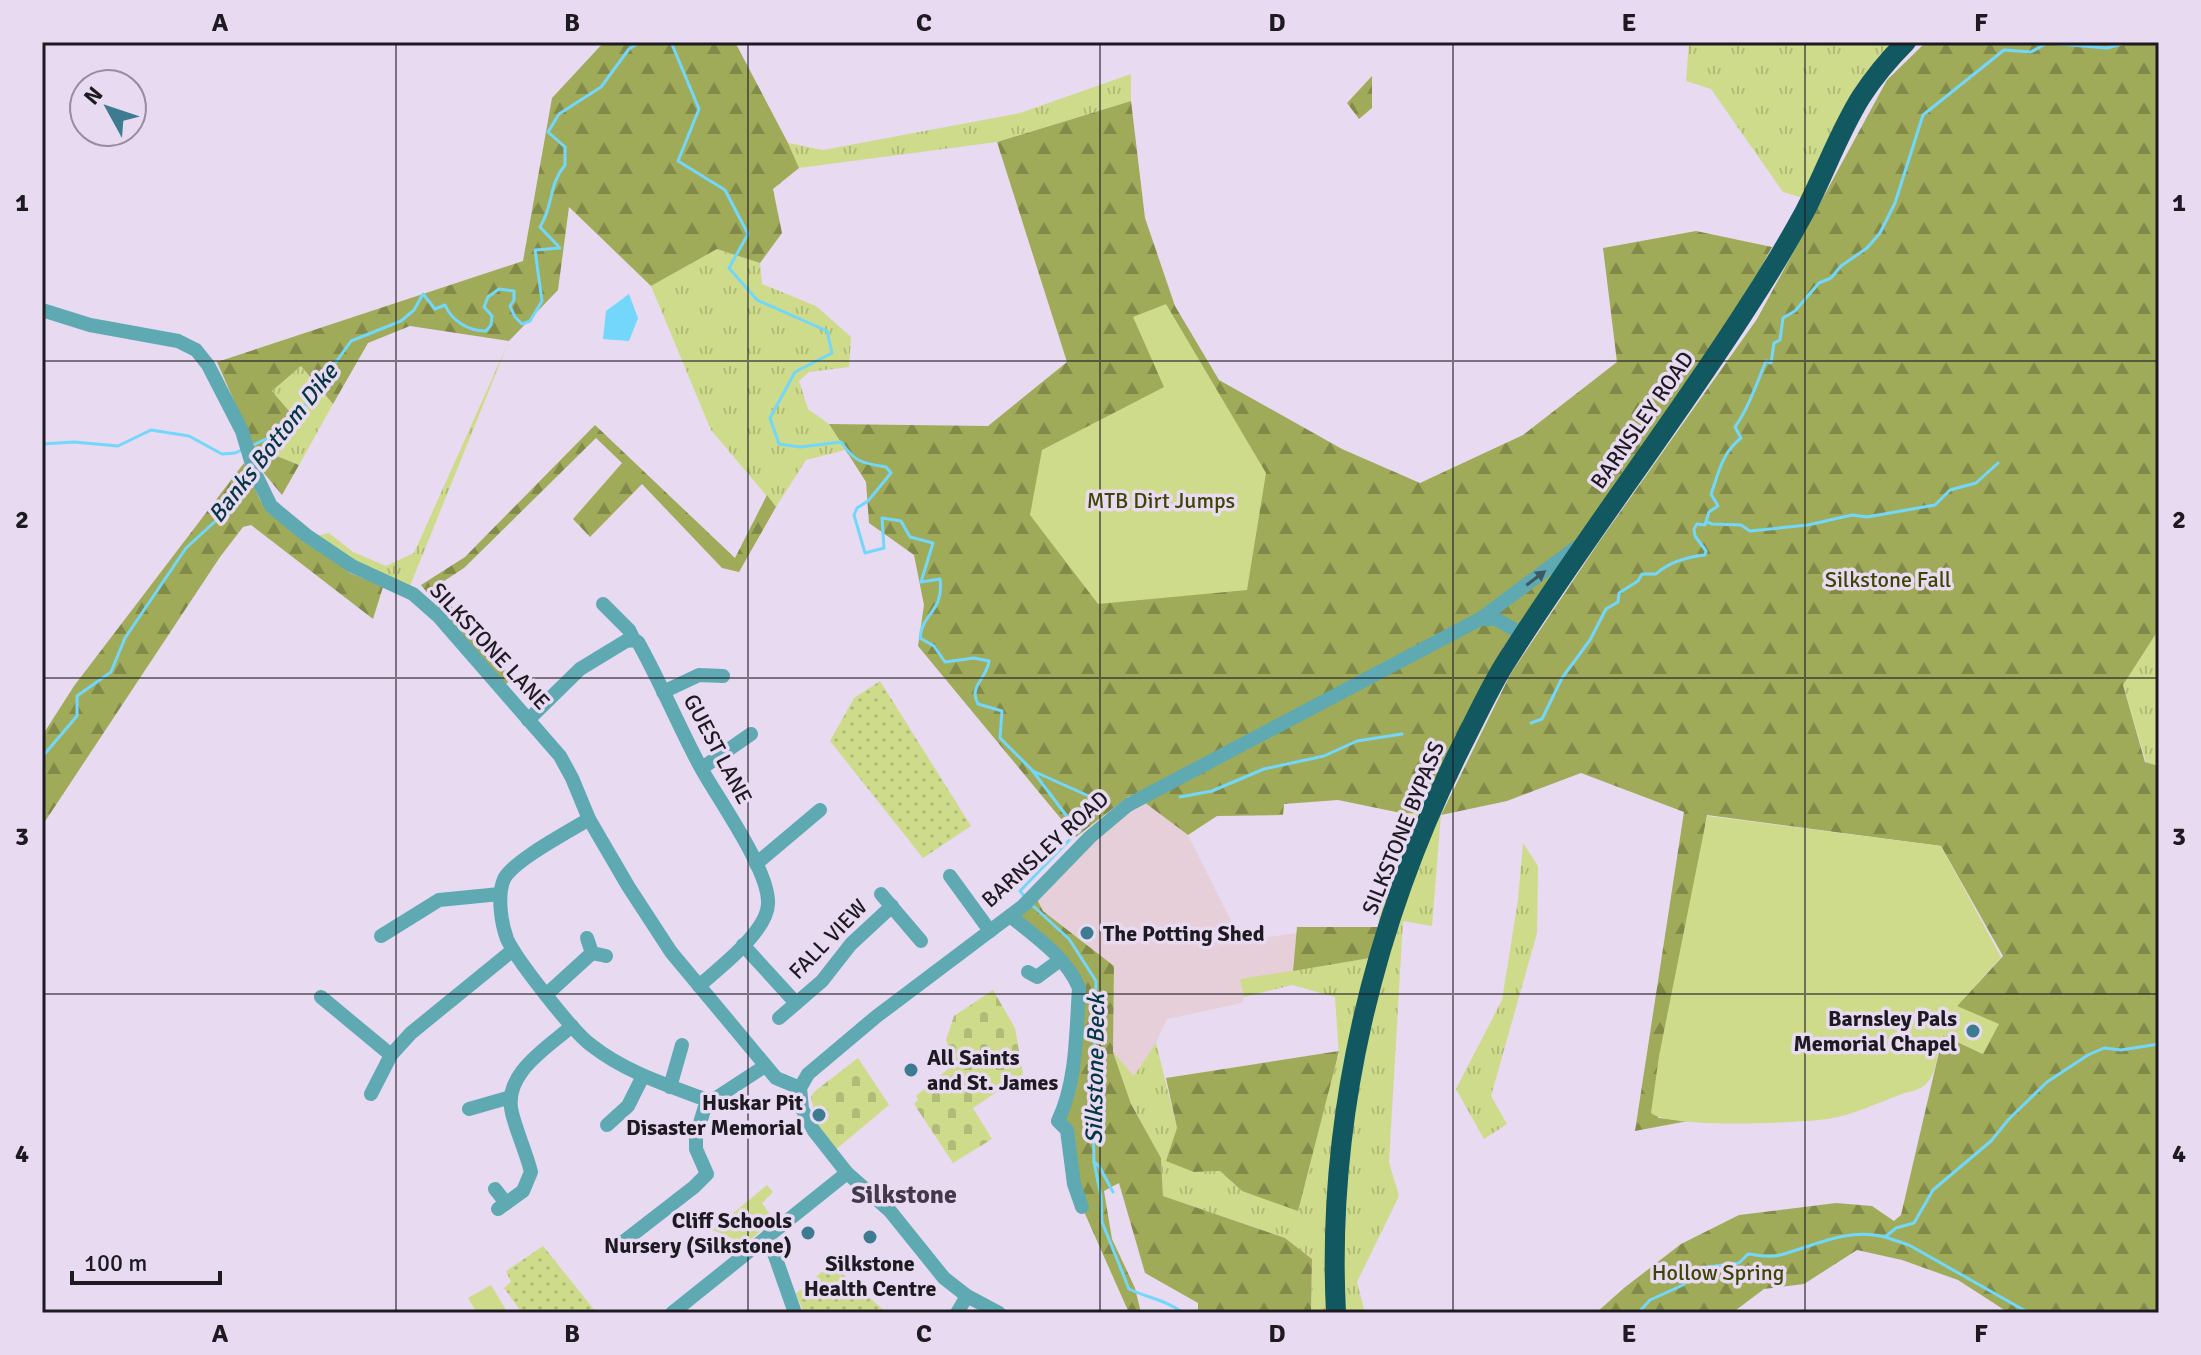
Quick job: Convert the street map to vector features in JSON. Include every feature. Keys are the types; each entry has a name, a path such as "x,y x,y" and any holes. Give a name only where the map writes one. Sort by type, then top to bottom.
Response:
{"highway":[{"name":"BARNSLEY ROAD","path":"1591,536 1679,412 1748,307 1804,212 1860,98 1884,65 1906,42"},
{"name":"SILKSTONE BYPASS","path":"1336,1313 1337,1203 1344,1124 1355,1056 1383,942 1406,872 1439,791 1502,668 1591,536"}],"street":[{"name":"SILKSTONE LANE","path":"42,310 90,325 178,341 196,350 208,365 242,431 254,471 271,506 306,535 352,566 413,594 438,616 565,765 589,819 671,952 776,1078 800,1088"},
{"name":"BARNSLEY ROAD","path":"800,1088 808,1074 854,1035 1023,906 1090,837 1128,805 1480,619 1591,536"},
{"name":"GUEST LANE","path":"604,611 629,630 638,642 765,883 769,905 762,923 699,986"},
{"path":"1480,619 1496,619 1524,635"},
{"path":"528,720 580,669 626,641 634,640"},
{"path":"663,692 699,675 714,672"},
{"path":"702,768 743,736"},
{"path":"756,864 811,813"},
{"path":"589,819 511,870 504,879 500,894 504,929 513,950 588,1044 643,1076 707,1100 716,1098 765,1066"},
{"path":"950,876 990,931"},
{"path":"388,935 439,900 500,894"},
{"name":"FALL VIEW","path":"881,894 921,941"},
{"name":"FALL VIEW","path":"779,1018 822,981 851,944 892,906"},
{"path":"1010,916 1060,960 1079,988 1074,1061 1066,1105 1053,1122 1067,1130 1074,1184 1082,1207"},
{"name":"FALL VIEW","path":"743,945 796,1003"},
{"path":"547,994 595,949"},
{"path":"371,1094 391,1055 411,1033 513,950"},
{"path":"1035,977 1060,960"},
{"path":"329,998 391,1055"},
{"path":"495,1189 502,1206 523,1191 531,1172 511,1110 511,1097 521,1071 572,1026"},
{"path":"670,1087 682,1045"},
{"path":"610,1116 633,1100 643,1076"},
{"path":"800,1088 802,1109 847,1173 890,1211 944,1278 967,1296 999,1313"},
{"path":"469,1109 511,1097"},
{"path":"614,1249 707,1174 696,1149 696,1136 707,1100"},
{"path":"672,1313 847,1173"},
{"path":"768,1236 795,1313"},
{"path":"957,1313 967,1296"}],"shaded area":[{"path":"1140,799 1188,835 1241,941 1297,933 1293,971 1241,979 1242,1003 1167,1019 1134,1077 1113,1052 1114,966 1043,911 1035,895"}],"green space":[{"path":"604,42 735,42 799,168 773,189 782,233 760,263 717,249 651,286 569,207 558,290 509,341 410,326 368,343 333,404 301,366 272,391 300,424 272,454 299,465 282,495 259,467 246,428 217,362 523,261 552,98"},
{"path":"1689,42 1899,42 1806,199 1783,192 1711,89 1686,81"},
{"name":"Silkstone Fall","path":"1926,42 2159,42 2159,629 2123,685 2145,762 2159,766 2159,1313 2009,1313 1958,1280 1902,1260 1857,1250 1804,1284 1764,1289 1732,1313 1596,1313 1681,1244 1739,1215 1836,1203 1872,1206 1894,1221 1901,1215 1943,1035 1983,1054 1957,1006 2003,956 1941,846 1707,815 1658,1118 1688,1121 1635,1131 1684,812 1581,773 1507,801 1441,815 1511,673 1599,542 1757,319 1887,80"},
{"path":"1131,74 1131,101 997,142 799,168 788,143 823,150 1020,113"},
{"path":"1372,76 1372,108 1359,119 1347,103"},
{"path":"1131,101 1145,218 1175,306 1219,380 1342,449 1420,483 1523,435 1617,362 1603,248 1696,231 1772,247 1740,306 1554,579 1504,646 1420,813 1401,813 1338,800 1284,804 1283,815 1217,816 1188,835 1140,799 1129,796 1076,837 918,646 924,605 914,555 869,523 866,482 829,424 988,426 1067,362 997,142"},
{"path":"717,249 760,263 762,284 816,306 851,337 849,367 809,372 799,381 808,409 829,424 845,450 806,460 776,507 711,430 651,286"},
{"name":"MTB Dirt Jumps","path":"1166,304 1266,473 1247,590 1098,604 1030,515 1042,450 1164,387 1133,317"},
{"path":"509,341 410,586 352,562 317,536 329,533 353,552 386,566 414,553"},
{"path":"301,366 333,404 299,465 272,454 300,424 272,391"},
{"path":"595,425 735,558 767,495 776,507 739,572 722,568 642,484 590,537 573,519 622,463 596,438 464,568 435,587 512,678 504,686 421,585 465,557"},
{"path":"244,463 260,500 269,512 350,573 383,587 373,619 251,525 243,527 42,826 42,736 74,686"},
{"path":"2159,629 2159,766 2146,762 2123,685"},
{"path":"880,681 971,826 923,858 830,741 854,698"},
{"path":"1431,812 1441,815 1432,926 1403,921 1389,1162 1399,1196 1357,1282 1365,1313 1341,1313 1348,1123 1386,944 1377,912 1401,813"},
{"path":"1707,816 1941,846 2001,957 1957,1006 1999,1024 1983,1054 1943,1035 1935,1068 1922,1087 1856,1112 1827,1119 1707,1123 1663,1118 1651,1113 1659,1056"},
{"path":"1523,843 1538,866 1537,933 1491,1096 1507,1124 1484,1139 1456,1089 1502,1000 1518,900"},
{"path":"1035,895 1043,911 1114,966 1113,1052 1131,1104 1161,1158 1163,1196 1285,1238 1312,1259 1311,1313 1198,1313 1198,1303 1145,1273 1119,1183 1104,1191 1112,1239 1135,1288 1141,1313 1129,1313 1082,1207 1058,1121 1079,988 1010,916"},
{"path":"1297,927 1381,927 1370,958 1293,971"},
{"path":"1370,958 1342,1084 1325,1226 1329,1313 1311,1313 1312,1259 1285,1238 1163,1196 1161,1158 1131,1104 1113,1052 1134,1076 1156,1043 1177,1128 1194,1172 1220,1171 1242,1191 1339,1056 1335,997 1292,985 1244,997 1240,979"},
{"path":"993,990 1015,1028 1023,1074 973,1108 992,1139 953,1163 914,1104 918,1100 916,1096 954,1064 946,1040 954,1016"},
{"path":"1339,1051 1298,1211 1242,1191 1220,1171 1194,1172 1166,1161 1177,1128 1166,1078"},
{"path":"858,1058 889,1105 834,1151 818,1127 811,1097"},
{"path":"767,1185 773,1192 762,1203 774,1220 745,1244 713,1230"},
{"path":"543,1246 596,1313 522,1313 504,1288 511,1282 506,1271"},
{"path":"831,1264 887,1313 804,1313 796,1294"},
{"path":"491,1285 508,1313 477,1313 468,1298"}],"water":[{"path":"629,294 638,318 629,341 603,339 606,311"}],"waterway":[{"name":"Banks Bottom Dike","path":"256,464 289,428 351,341 401,321 414,310 423,294 435,309 445,305 461,324 486,331 491,325 492,316 484,307 488,297 499,289 514,291 510,306 515,317 522,324 530,321 542,301 535,250 560,248 540,227 556,180 565,165 565,147 548,132 559,114 601,87 629,49 640,42"},
{"name":"Silkstone Beck","path":"671,42 699,109 678,161 725,190 748,234 729,268 757,300 827,331 832,353 795,372 770,418 779,444 800,447 841,442 859,460 886,467 891,473 854,515 865,553 884,548 882,518 901,521 910,537 933,543 921,582 940,579 939,599 920,638 934,646 945,662 974,658 989,661 975,692 978,704 1002,711 1000,738 1032,770 1078,831 1020,891 1026,898"},
{"path":"1531,723 1542,719 1562,678 1590,640 1606,609 1618,602 1619,593 1638,581 1642,574 1656,574 1679,561 1705,555 1706,551 1695,536 1694,529 1697,524 1705,525 1709,512 1718,506 1711,494 1716,478 1725,457 1741,438 1735,427 1766,361 1771,363 1774,343 1780,340 1783,318 1795,311 1819,283 1831,278 1841,266 1867,248 1880,233 1895,203 1923,115 2004,50 2031,52 2047,43 2107,48 2129,42"},
{"path":"251,446 287,429"},
{"path":"42,444 74,442 118,446 151,430 189,436 222,454 244,449"},
{"path":"1707,522 1741,525 1750,531 1808,525 1852,515 1867,517 1935,505 1950,490 1976,483 1998,463"},
{"name":"Banks Bottom Dike","path":"42,757 77,716 77,696 111,672 125,638 186,548 221,516 229,494 248,473"},
{"path":"1180,797 1212,791 1264,769 1324,756 1357,741 1402,734"},
{"path":"1033,771 1102,802"},
{"name":"Silkstone Beck","path":"1031,904 1069,939 1096,981 1094,1162 1102,1222 1129,1289 1183,1313"},
{"path":"1638,1313 1650,1300 1683,1285 1707,1267 1739,1263 1748,1254 1776,1256 1844,1236 1885,1237 1896,1228 1914,1223 1933,1190 1991,1141 2047,1082 2104,1048 2121,1050 2159,1044"},
{"path":"1094,1162 1113,1192"},
{"path":"1885,1237 1909,1245 2029,1313"}],"place":[{"name":"The Potting Shed","path":"1087,933"},
{"name":"Barnsley Pals Memorial Chapel","path":"1973,1031"},
{"name":"All Saints and St. James","path":"911,1070"},
{"name":"Huskar Pit Disaster Memorial","path":"819,1115"},
{"name":"Cliff Schools Nursery (Silkstone)","path":"808,1233"},
{"name":"Silkstone Health Centre","path":"870,1237"}],"district":[{"name":"Silkstone","path":"904,1195"}],"park label":[{"name":"Hollow Spring","path":"1718,1272"}]}
